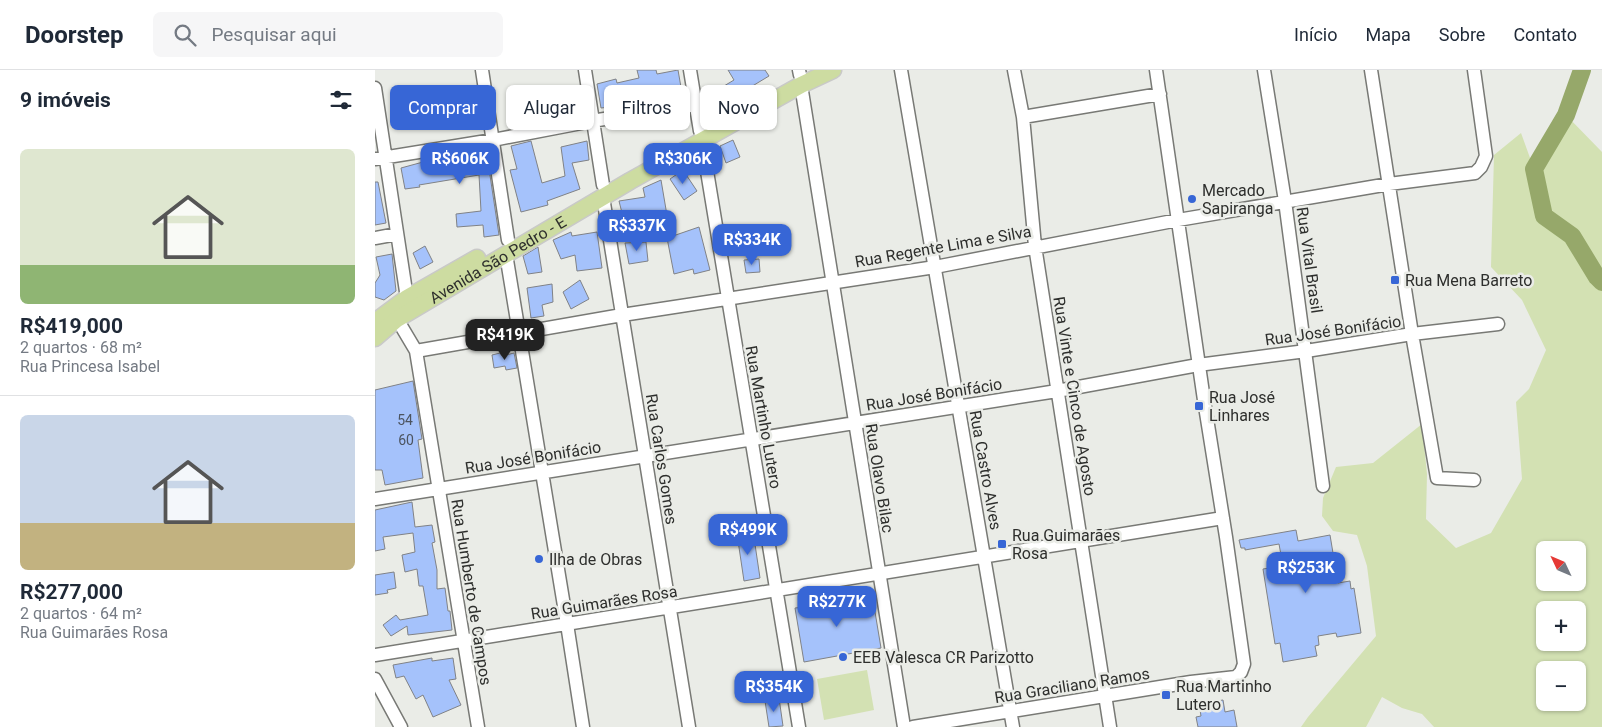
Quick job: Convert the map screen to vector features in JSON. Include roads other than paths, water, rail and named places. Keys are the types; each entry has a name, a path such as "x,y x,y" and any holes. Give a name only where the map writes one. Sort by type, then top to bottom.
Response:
{"main road":[{"name":"Avenida São Pedro - E","path":"375,338 397,319 507,247 701,136 802,75 833,70"},
{"name":"Avenida São Pedro - E","path":"375,322 407,298 507,247"}],"street":[{"path":"482,70 519,333 583,727"},
{"name":"Rua Carlos Gomes","path":"585,70 587,85"},
{"name":"Rua Martinho Lutero","path":"690,70 799,727"},
{"name":"Rua Castro Alves","path":"901,70 1013,727"},
{"name":"Rua Vinte e Cinco de Agosto","path":"1014,70 1023,117 1035,246 1110,727"},
{"path":"1156,70 1198,365 1223,518"},
{"name":"Rua Vital Brasil","path":"1264,70 1285,202 1323,486"},
{"path":"1371,70 1412,334 1437,478 1474,480"},
{"name":"Rua Regente Lima e Silva","path":"416,351 831,282 935,267 1035,246 1389,184 1475,173 1481,167 1486,156 1475,70"},
{"name":"Rua Olavo Bilac","path":"802,75 831,282 904,727"},
{"path":"375,88 381,164 397,234 407,298"},
{"path":"1023,117 1160,94"},
{"path":"594,121 696,104"},
{"path":"381,164 545,130"},
{"name":"Rua Carlos Gomes","path":"593,130 689,727"},
{"path":"375,238 397,234"},
{"name":"Rua Humberto de Campos","path":"397,319 416,351 477,727"},
{"name":"Rua José Bonifácio","path":"375,499 1057,391 1198,365 1306,351 1412,334 1497,324"},
{"name":"Rua Guimarães Rosa","path":"375,655 1223,518"},
{"name":"Rua Graciliano Ramos","path":"913,727 1191,682 1235,677 1241,672 1244,664 1223,518"},
{"path":"375,679 401,727"}],"waterway":[{"path":"1582,70 1566,115 1534,169 1544,216 1572,236 1602,282"}],"place":[{"name":"Mercado Sapiranga","path":"1192,199"},
{"name":"Rua Mena Barreto","path":"1395,280"},
{"name":"Rua José Linhares","path":"1199,406"},
{"name":"Rua Guimarães Rosa","path":"1002,544"},
{"name":"Ilha de Obras","path":"539,559"},
{"name":"EEB Valesca CR Parizotto","path":"843,657"},
{"name":"Rua Martinho Lutero","path":"1166,695"}]}
